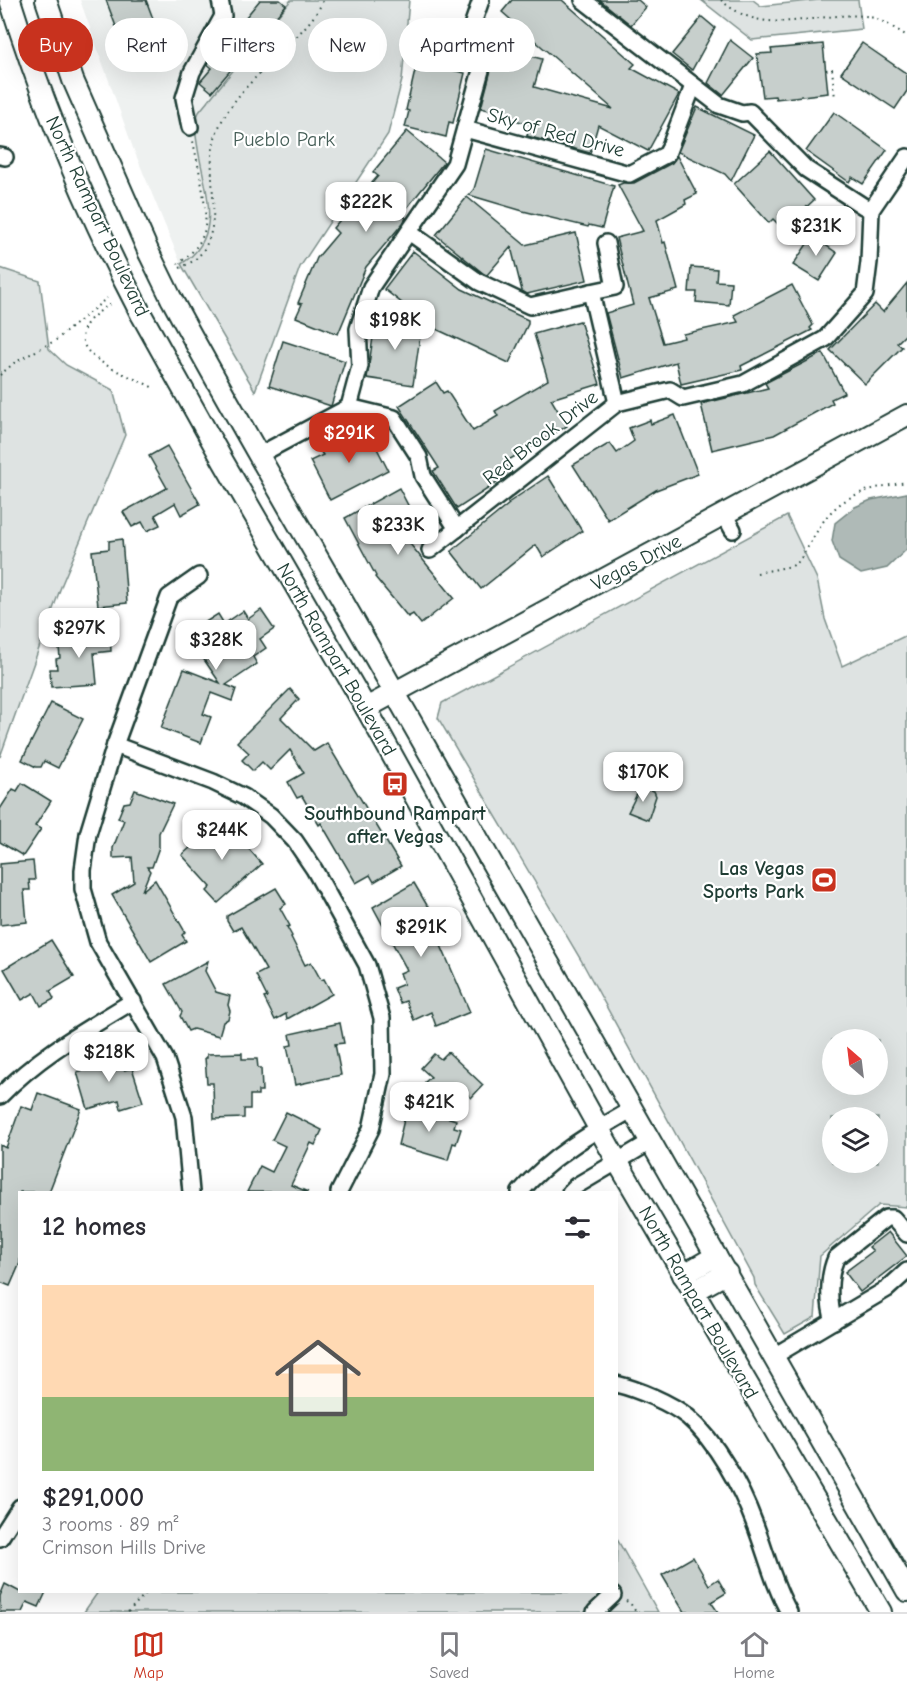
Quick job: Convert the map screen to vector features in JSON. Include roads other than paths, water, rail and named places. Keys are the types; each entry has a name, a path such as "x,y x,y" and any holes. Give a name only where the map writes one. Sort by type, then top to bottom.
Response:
{"main road":[{"name":"North Rampart Boulevard","path":"10,0 18,26"},
{"name":"North Rampart Boulevard","path":"48,8 73,80 148,253 171,298 631,1110 907,1591"},
{"path":"31,18 48,8"},
{"name":"North Rampart Boulevard","path":"36,72 72,167 141,314 366,708 617,1161 881,1612"},
{"name":"Vegas Drive","path":"366,708 728,522 907,416"},
{"path":"688,1283 722,1265"}],"street":[{"path":"190,127 184,98 192,72 223,16 220,0"},
{"path":"349,407 360,366 358,329 371,287 455,164 483,63 481,52 471,46 472,26 481,0"},
{"path":"583,0 719,105 742,113 750,112 806,169 871,210 907,157"},
{"name":"Sky of Red Drive","path":"465,129 629,174 667,154 693,86"},
{"name":"Red Brook Drive","path":"430,550 617,403 670,390 683,398 743,384 825,339 865,294 871,210"},
{"path":"409,232 479,282 530,306 615,286 606,243"},
{"path":"591,292 617,403"},
{"path":"259,455 349,407 394,418 419,457 423,476 457,529"},
{"path":"191,1191 184,1117 165,1058 98,942 83,889 83,870 88,834 115,745 169,597 199,576"},
{"path":"115,745 213,782 244,797 271,816 295,841 314,869 367,965 382,1018 383,1074 371,1129 340,1191"},
{"path":"0,1096 22,1073 47,1054 133,1001"},
{"path":"521,1191 530,1180 584,1137 631,1110"},
{"path":"571,1191 650,1142"},
{"path":"834,1321 830,1307 833,1265 836,1258 886,1218 892,1218 907,1234"},
{"path":"774,1356 887,1289 907,1270"},
{"path":"618,1384 640,1390 687,1416 724,1459 753,1520 780,1597 789,1612"},
{"path":"0,1538 18,1510"},
{"path":"595,1612 613,1595"}],"place":[{"name":"Southbound Rampart after Vegas","path":"395,784"},
{"name":"Las Vegas Sports Park","path":"824,880"}],"park label":[{"name":"Pueblo Park","path":"284,139"}]}
